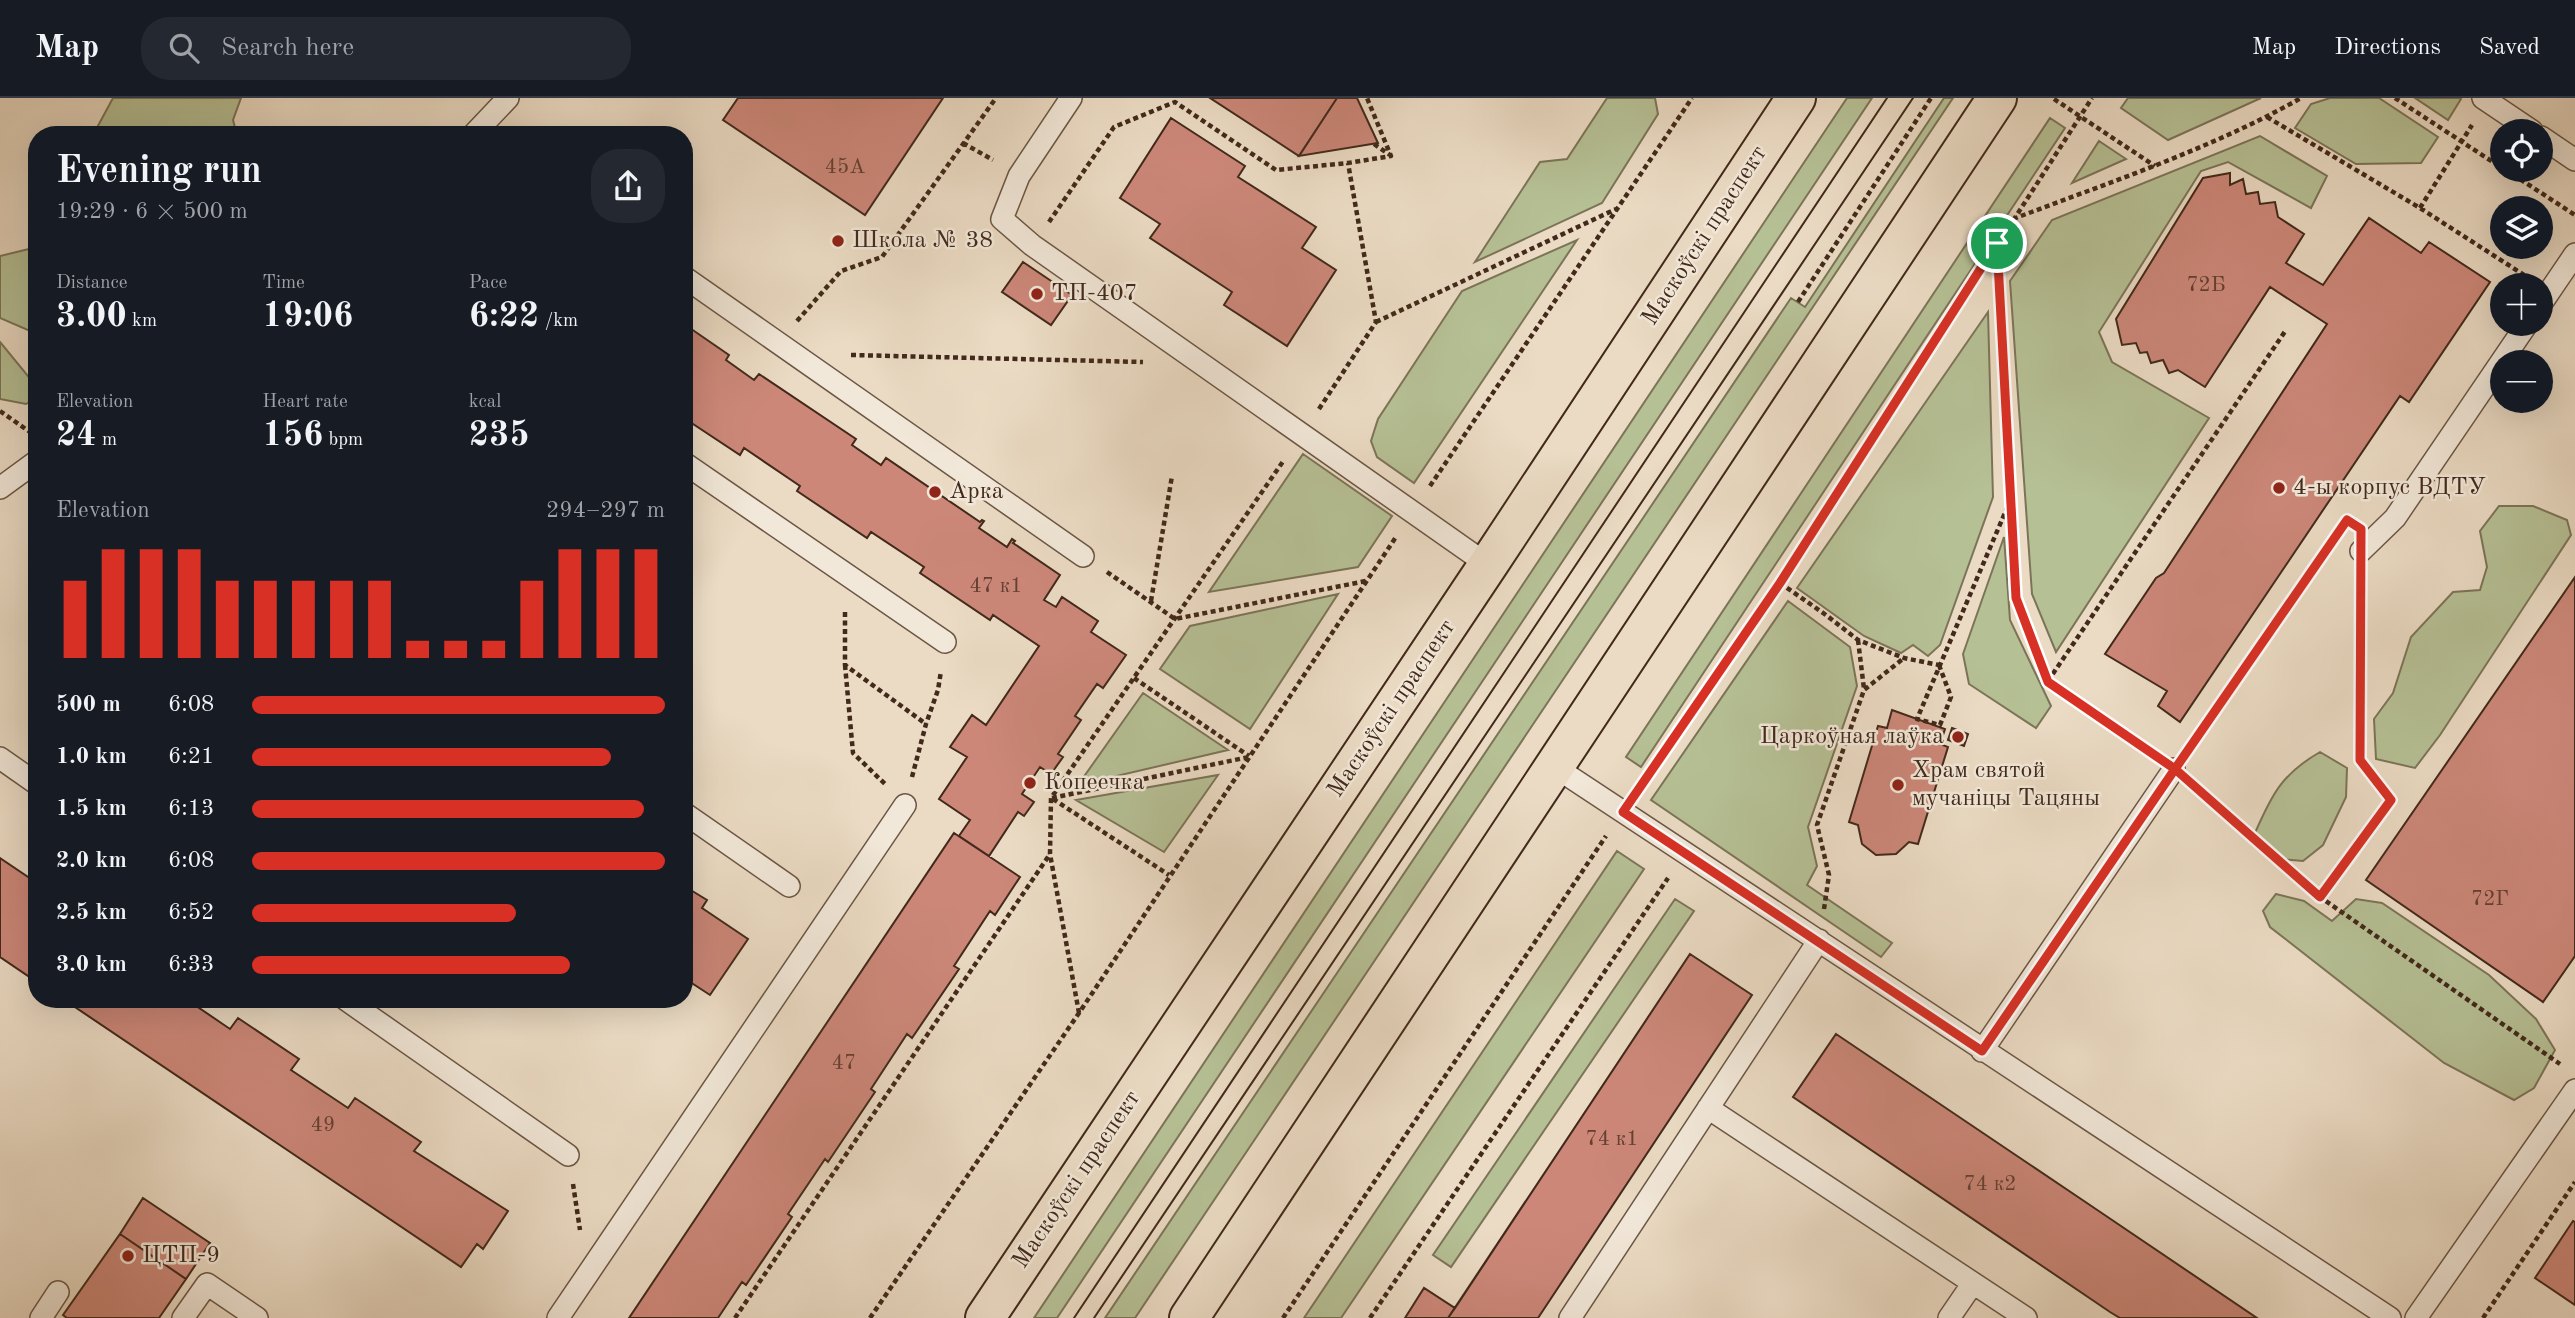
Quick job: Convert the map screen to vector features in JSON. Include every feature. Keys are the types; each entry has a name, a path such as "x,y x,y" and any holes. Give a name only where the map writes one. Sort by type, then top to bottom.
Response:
{"main road":[{"name":"Маскоўскі праспект","path":"985,1318 1796,98"},
{"path":"1189,1318 1997,98"}],"lane":[{"path":"485,126 508,98"},
{"path":"1071,98 1019,176 1002,219 1032,245 1488,565"},
{"path":"2486,99 2515,119"},
{"path":"2553,145 2575,160"},
{"path":"2553,286 2575,254"},
{"path":"693,282 1083,556"},
{"path":"2361,551 2395,518 2519,336"},
{"path":"0,488 28,468"},
{"path":"693,469 945,642"},
{"path":"0,758 28,778"},
{"path":"1555,767 2390,1318"},
{"path":"1982,1051 2175,769"},
{"path":"558,1318 905,805"},
{"path":"693,819 789,886"},
{"path":"1570,1318 1819,940"},
{"path":"358,1008 568,1155"},
{"path":"2416,1318 2575,1090"},
{"path":"1708,1108 2026,1318"},
{"path":"1949,1318 1973,1283"},
{"path":"183,1318 207,1284 257,1318"},
{"path":"41,1318 58,1292"}],"path":[{"path":"786,348 841,271 882,257 996,98"},
{"path":"1367,98 1391,156"},
{"path":"870,1318 1079,1013 1692,98"},
{"path":"1798,302 1931,98"},
{"path":"1283,1318 1780,583 2092,98"},
{"path":"2012,219 2155,166 2267,117 2301,98"},
{"path":"2396,98 2490,160"},
{"path":"2054,99 2155,166"},
{"path":"1032,245 1114,127 1175,103 1276,170 1391,156"},
{"path":"2267,117 2420,208 2521,273"},
{"path":"1374,144 1391,156"},
{"path":"2420,208 2457,149"},
{"path":"2524,182 2575,215"},
{"path":"1376,322 1618,208"},
{"path":"1997,243 2016,598 2048,682 2175,769 2320,897 2564,1067"},
{"path":"2048,682 2286,330"},
{"path":"786,348 1201,363"},
{"path":"0,411 28,430"},
{"path":"1151,601 1172,475"},
{"path":"1939,665 1951,697 1940,725 1917,719 1939,665 2011,498"},
{"path":"2175,769 2332,543"},
{"path":"2320,897 2391,800 2360,760 2361,551"},
{"path":"845,573 845,665 853,753 905,805"},
{"path":"1110,574 1175,620"},
{"path":"1079,1013 1050,854 1051,798 1175,620 1367,580"},
{"path":"1780,583 1858,640 1904,658 1939,665"},
{"path":"1819,940 1829,875 1817,825 1864,690 1858,640"},
{"path":"1864,690 1904,658"},
{"path":"845,665 926,724"},
{"path":"1134,678 1250,757"},
{"path":"905,805 926,724 938,690"},
{"path":"1051,798 1250,757"},
{"path":"1051,798 1169,875"},
{"path":"735,1318 1050,854"},
{"path":"1370,1318 1669,877 1659,869"},
{"path":"568,1155 587,1274"},
{"path":"2483,1318 2575,1182"}],"green space":[{"path":"113,98 241,98 233,120 235,126 98,126"},
{"path":"1607,98 1655,98 1658,114 1602,203 1475,262 1540,162 1567,159"},
{"path":"1847,98 1872,98 1057,1318 1034,1318"},
{"path":"1944,98 1953,98 1135,1318 1105,1318 1791,298 1805,307"},
{"path":"2128,98 2261,98 2168,140 2121,108"},
{"path":"2330,98 2379,98 2438,137 2421,163 2356,164 2295,128 2311,104"},
{"path":"2415,98 2459,98 2461,99 2448,120"},
{"path":"2050,118 2065,128 1641,767 1626,757"},
{"path":"2260,136 2327,176 2311,208 2228,162 2201,171 2099,332 2112,362 2209,418 2056,652 2032,594 2010,281 2052,220"},
{"path":"2099,141 2126,159 2072,183"},
{"path":"1577,240 1414,483 1377,457 1371,441 1378,419 1462,291"},
{"path":"28,249 28,330 0,318 0,256"},
{"path":"1988,312 1993,497 1940,645 1928,656 1913,645 1901,653 1864,636 1797,588"},
{"path":"0,342 28,376 28,403 0,399"},
{"path":"1303,454 1392,516 1358,567 1209,592"},
{"path":"2499,506 2533,506 2567,520 2571,535 2440,735 2415,768 2376,759 2374,719 2393,693 2411,637 2453,592 2480,590 2487,567 2480,531"},
{"path":"2004,537 2010,620 2051,706 2036,728 1969,684 1963,654"},
{"path":"1338,594 1250,729 1160,669 1190,626"},
{"path":"1788,601 1850,647 1857,686 1808,827 1817,866 1807,885 1892,943 1881,957 1651,800"},
{"path":"1143,693 1228,750 1078,785"},
{"path":"2320,752 2347,768 2346,797 2323,845 2303,861 2281,859 2255,833 2267,807 2287,777"},
{"path":"1218,775 1164,852 1076,800"},
{"path":"1617,851 1644,869 1341,1318 1304,1318"},
{"path":"2276,894 2304,901 2332,921 2356,899 2382,903 2489,975 2536,1019 2555,1050 2534,1088 2514,1100 2444,1063 2270,927 2263,911"},
{"path":"1675,899 1694,911 1451,1267 1433,1255"}],"building":[{"path":"738,98 943,98 865,215 723,120"},
{"path":"1210,98 1337,98 1299,156"},
{"path":"1337,98 1357,98 1378,143 1299,156"},
{"path":"1171,118 1245,166 1238,177 1316,227 1302,248 1336,270 1287,346 1224,305 1232,292 1150,238 1160,224 1120,198"},
{"name":"4-ы корпус ВДТУ","path":"2230,173 2230,185 2243,179 2246,194 2258,192 2260,204 2275,202 2278,217 2304,234 2286,263 2323,285 2369,218 2421,253 2429,242 2490,282 2409,402 2400,396 2180,722 2158,706 2167,691 2105,654 2156,578 2164,573 2327,324 2270,287 2205,387 2178,370 2169,373 2163,360 2151,363 2147,352 2140,353 2136,343 2122,345 2116,319 2203,178"},
{"name":"ТП-407","path":"1023,262 1072,295 1051,325 1002,292"},
{"path":"693,330 729,355 726,360 754,380 759,374 856,439 852,445 881,465 886,458 980,522 984,521 979,528 1007,547 1012,539 1015,541 1013,543 1060,575 1044,600 1056,607 1062,597 1098,621 1091,632 1126,655 1103,688 1097,684 1075,716 1081,720 1058,754 1063,757 1051,774 1040,767 1022,794 1034,802 1024,816 1018,812 989,856 959,836 970,820 939,799 967,757 950,747 972,715 986,725 1039,646 993,615 990,620 920,573 924,567 871,532 867,538 797,491 800,486 744,448 740,455 693,424"},
{"path":"2575,577 2575,956 2543,1002 2366,880"},
{"name":"Храм святой мучаніцы Тацяны","path":"1892,710 1945,729 1940,744 1948,747 1918,844 1909,842 1896,854 1876,855 1862,844 1858,825 1849,822 1878,726 1887,728"},
{"name":"Царкоўная лаўка","path":"1952,728 1968,734 1964,746 1948,740"},
{"path":"954,833 1020,877 995,915 990,911 954,966 959,969 912,1038 907,1034 871,1089 875,1092 828,1162 825,1159 788,1214 792,1217 746,1285 742,1282 718,1318 629,1318"},
{"path":"0,858 28,877 28,976 0,957"},
{"path":"693,891 707,900 702,908 748,939 710,995 693,984"},
{"path":"1690,954 1752,995 1538,1318 1405,1318 1424,1288 1455,1308"},
{"path":"1690,954 1752,995 1538,1318 1448,1318"},
{"path":"76,1008 199,1008 230,1029 238,1018 299,1059 291,1070 348,1108 355,1098 421,1142 414,1151 508,1211 483,1249 477,1244 461,1267"},
{"path":"1836,1034 2257,1318 2120,1318 2110,1312 1793,1097"},
{"path":"143,1198 210,1243 186,1279 120,1234"},
{"path":"2573,1221 2575,1222 2575,1305 2535,1278"},
{"name":"ЦТП-9","path":"120,1234 186,1279 159,1318 67,1318 63,1315"},
{"path":"1424,1288 1455,1308 1448,1318 1405,1318"}],"tram line":[{"path":"1074,1318 1887,98"},
{"path":"1094,1318 1913,98"}],"place":[{"name":"Школа № 38","path":"838,241"},
{"name":"ТП-407","path":"1037,294"},
{"name":"4-ы корпус ВДТУ","path":"2279,488"},
{"name":"Арка","path":"935,492"},
{"name":"Царкоўная лаўка","path":"1958,737"},
{"name":"Копеечка","path":"1030,783"},
{"name":"Храм святой мучаніцы Тацяны","path":"1898,785"},
{"name":"ЦТП-9","path":"128,1256"}],"route":[{"path":"1997,243 1780,583 1623,812 1982,1051 2175,769 2320,897 2391,800 2360,760 2361,529 2347,520 2175,769 2048,682 2016,598 1997,243"}]}
